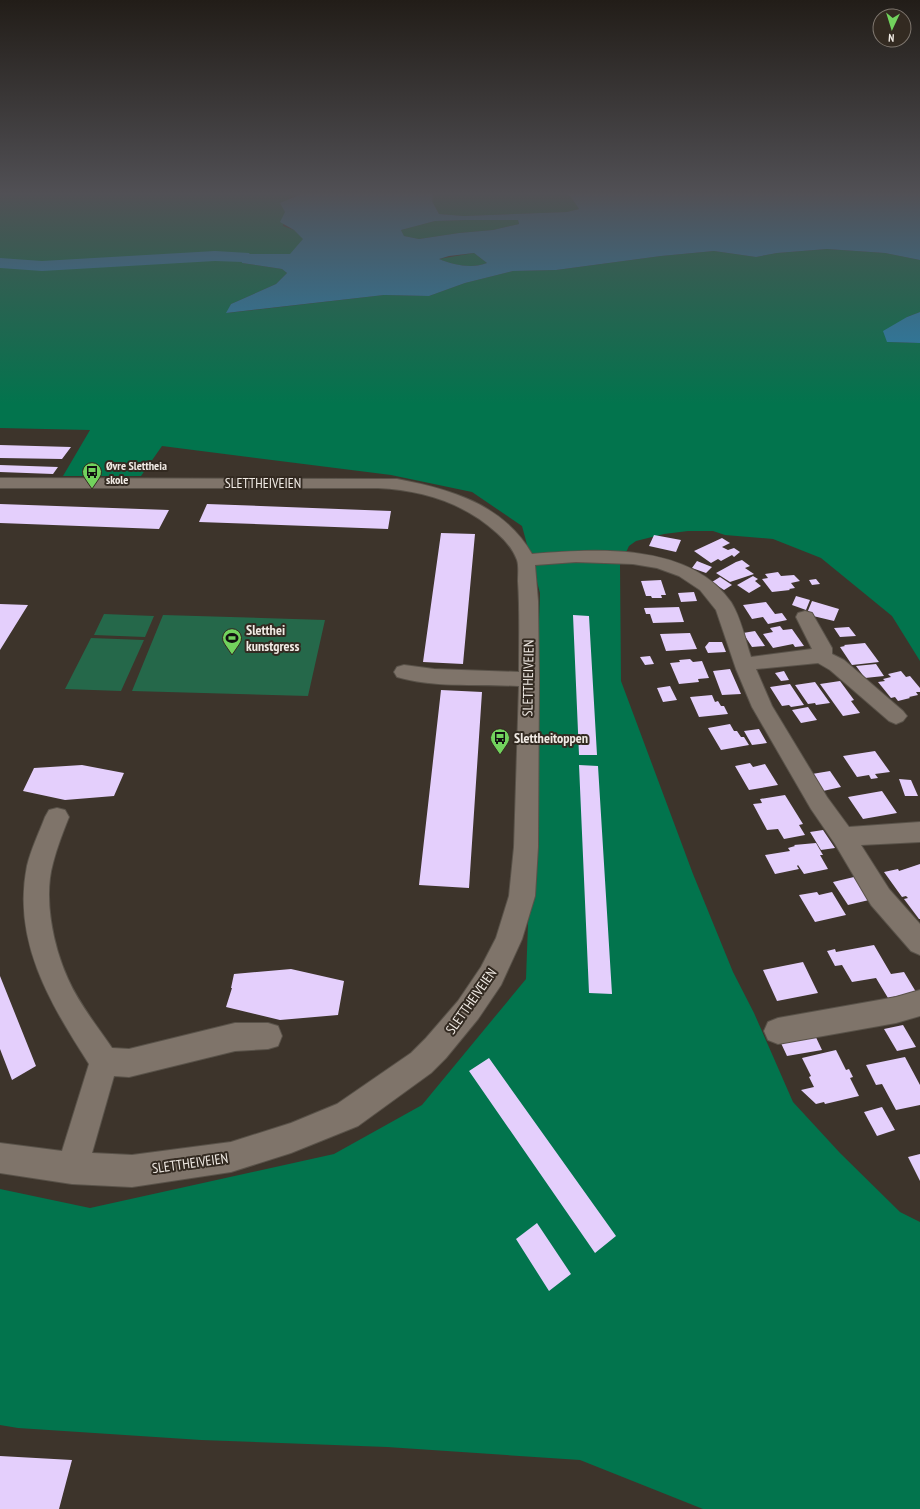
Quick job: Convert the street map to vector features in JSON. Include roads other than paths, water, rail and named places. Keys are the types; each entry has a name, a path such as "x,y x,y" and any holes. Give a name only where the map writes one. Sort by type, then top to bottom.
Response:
{"street":[{"name":"SLETTHEIVEIEN","path":"0,483 378,483 397,484 429,490 468,504 491,519 516,542 526,560 529,601 526,847 522,896 509,939 491,976 468,1010 436,1048 421,1063 347,1115 291,1138 231,1157 132,1170 72,1168 0,1158"},
{"path":"526,560 564,557 618,558 663,564 682,571 699,580 708,587 722,604 728,617 744,664 762,707 820,803 880,897 920,943"},
{"path":"805,617 822,648 822,657"},
{"path":"744,664 813,656 822,657 845,671 896,716"},
{"path":"404,672 434,676 529,679"},
{"path":"57,817 40,864 36,884 38,928 55,982 70,1010 104,1062 72,1168"},
{"path":"843,837 920,832"},
{"path":"778,1031 896,1010 920,1004"},
{"path":"104,1062 129,1063 235,1037 268,1036"}],"water":[{"path":"245,263 453,263 463,266 475,266 486,263 605,263 556,270 513,271 465,283 429,296 384,295 226,313 231,304 276,284 287,273 282,269"},
{"path":"920,312 920,343 887,342 883,331 907,317"}],"waterway":[{"path":"6,263 42,266 87,263"}],"place":[{"name":"Øvre Slettheia skole","path":"92,489"},
{"name":"Sletthei kunstgress","path":"232,655"},
{"name":"Slettheitoppen","path":"500,755"}]}
